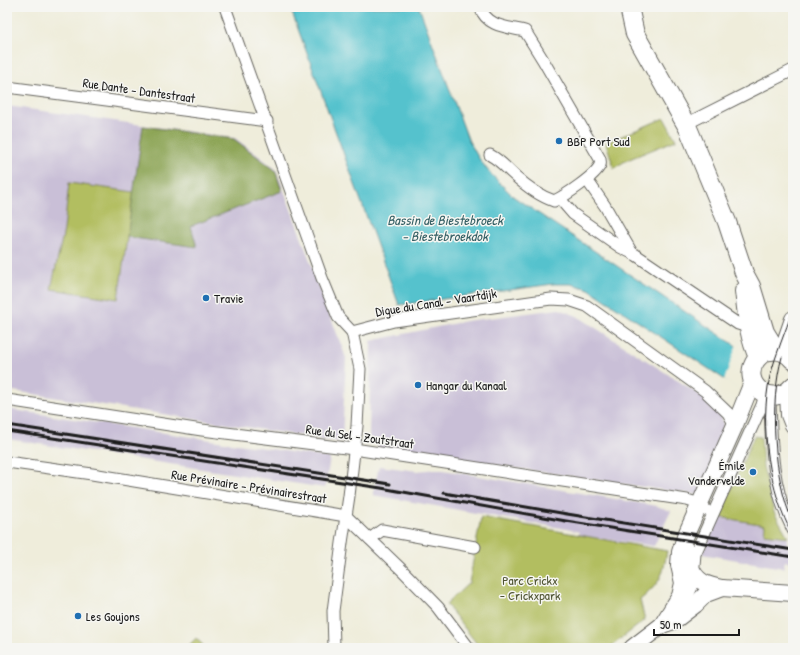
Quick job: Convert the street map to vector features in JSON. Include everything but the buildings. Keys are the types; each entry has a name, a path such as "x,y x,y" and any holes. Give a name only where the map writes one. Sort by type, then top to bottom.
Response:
{"main road":[{"path":"629,7 634,34 686,124 727,222 744,273 751,286 765,332 779,354"},
{"path":"744,273 748,327 755,350 779,354"},
{"path":"662,625 680,596 683,583 679,565 680,552 685,537 703,507 714,494 716,468 750,388 752,368 779,354 793,319"},
{"path":"750,388 759,390 767,402 783,395 791,389"},
{"path":"791,389 789,415 793,425"},
{"path":"703,507 686,555 694,575 702,582 722,588 793,593"},
{"path":"632,648 662,625 674,621 695,605 706,594 722,588"},
{"path":"772,592 779,597 793,600"}],"street":[{"path":"225,7 322,278 338,317 352,332 360,369 354,449 333,611 334,648"},
{"path":"480,7 486,19 497,25 525,31 600,159 600,165 587,180 554,201 544,198 513,175 500,160 490,154"},
{"path":"686,124 793,70"},
{"name":"Rue Dante - Dantestraat","path":"7,87 267,121"},
{"path":"587,180 606,206 632,253"},
{"path":"560,198 573,214 620,247 632,253 738,324 748,327"},
{"name":"Digue du Canal - Vaartdijk","path":"352,332 394,321 551,300 569,300 587,306 705,391 728,413 735,426"},
{"name":"Rue du Sel - Zoutstraat","path":"7,400 202,430 354,449 671,498 703,507"},
{"path":"767,402 776,479 782,503 793,530"},
{"path":"662,625 680,610 686,600 692,587 695,554 767,402"},
{"name":"Rue Prévinaire - Prévinairestraat","path":"7,462 92,474 346,516"},
{"path":"346,516 438,608 469,648"},
{"path":"370,539 382,530 475,547"}],"shaded area":[{"path":"7,106 235,138 276,169 346,358 342,442 7,390"},
{"path":"559,309 577,316 719,407 726,435 699,495 380,448 369,437 371,341 466,321"},
{"path":"7,409 330,458 325,488 7,439"},
{"path":"379,466 417,471 437,469 657,506 671,511 654,546 578,535 579,532 567,529 373,495"},
{"path":"719,517 765,525 764,534 788,537 786,546 792,548 793,563 785,561 783,568 702,554"}],"green space":[{"path":"664,118 676,140 627,160 614,168 606,143"},
{"path":"143,126 234,139 275,170 282,191 191,226 197,247 127,237"},
{"path":"69,183 134,192 118,299 51,289 64,230"},
{"path":"754,436 761,437 763,466 774,512 788,537 764,534 765,525 719,517"},
{"name":"Parc Crickx - Crickxpark","path":"481,517 667,551 660,579 640,600 645,620 609,648 480,648 446,604 469,583"},
{"path":"196,638 206,648 186,648"}],"water":[{"name":"Bassin de Biestebroeck - Biestebroekdok","path":"290,7 419,7 468,139 478,157 489,172 514,197 793,384 793,426 589,289 571,284 553,284 399,305"}],"pier":[{"path":"737,344 793,382 793,427 724,380"}],"tram line":[{"path":"793,310 770,376 766,416 766,437 772,479 778,499 793,536"},
{"path":"782,357 775,396 775,441 781,485 786,505 793,522"}],"railway":[{"path":"7,425 390,484"},
{"path":"7,431 381,488 566,521 793,557"},
{"path":"444,493 793,550"}],"place":[{"name":"BBP Port Sud","path":"559,141"},
{"name":"Travie","path":"206,298"},
{"name":"Hangar du Kanaal","path":"418,385"},
{"name":"Émile Vandervelde","path":"753,472"},
{"name":"Les Goujons","path":"78,616"}]}
